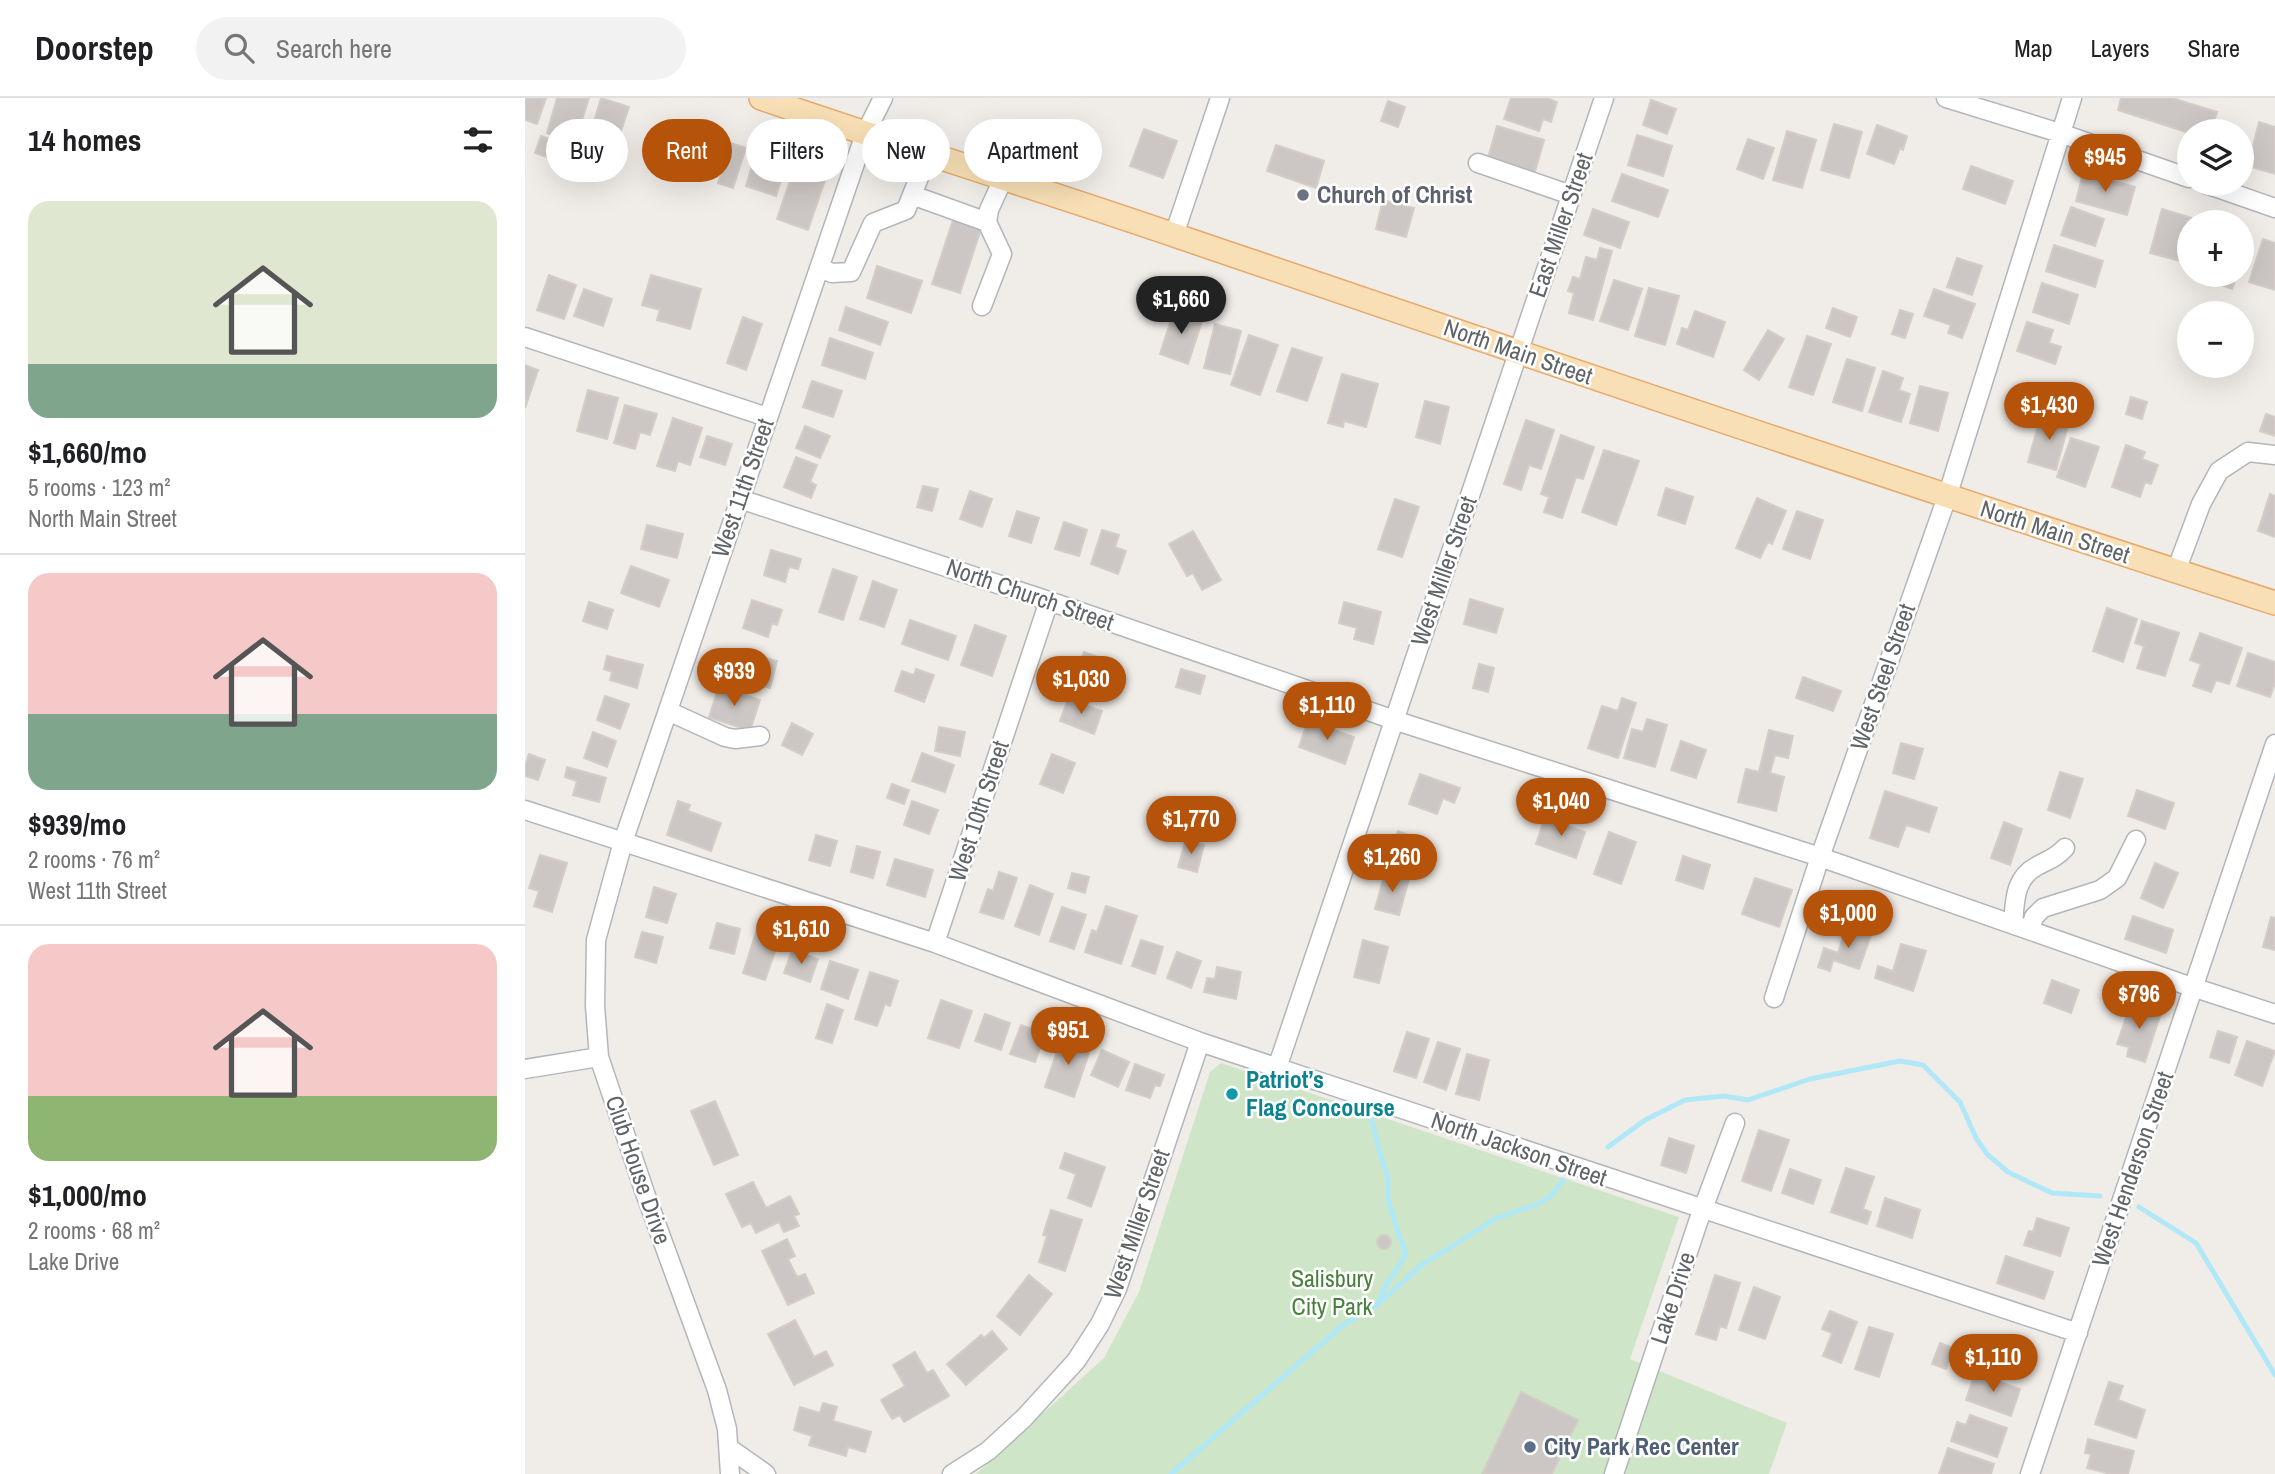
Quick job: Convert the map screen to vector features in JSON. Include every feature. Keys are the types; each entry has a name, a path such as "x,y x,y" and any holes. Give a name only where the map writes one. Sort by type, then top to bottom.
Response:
{"main road":[{"name":"North Main Street","path":"761,98 862,133"},
{"name":"North Main Street","path":"1012,182 1947,497 2275,603"}],"street":[{"name":"West 11th Street","path":"872,119 883,98"},
{"path":"1174,235 1220,98"},
{"name":"East Miller Street","path":"1517,352 1604,98"},
{"path":"1946,98 2060,133 2177,174"},
{"name":"West Steel Street","path":"1820,857 1947,497 2072,98"},
{"name":"West 11th Street","path":"624,842 862,143"},
{"path":"1478,163 1571,195"},
{"path":"819,268 832,273 851,272 873,223 906,210 917,182"},
{"path":"982,306 1002,254 987,222 989,210 1002,182"},
{"path":"912,195 987,222"},
{"path":"2240,196 2275,208"},
{"path":"525,337 767,417"},
{"name":"West Miller Street","path":"1277,1068 1517,352"},
{"path":"2176,571 2201,503 2219,471 2248,452 2275,456"},
{"name":"North Church Street","path":"740,499 1049,601 1394,721 1820,857 2275,1014"},
{"name":"West 10th Street","path":"935,943 1049,601"},
{"path":"668,711 725,737 735,739 760,736"},
{"name":"West Henderson Street","path":"2030,1474 2275,744"},
{"name":"North Jackson Street","path":"525,810 935,943 1200,1042 2077,1333"},
{"path":"2022,927 2043,908 2100,890 2117,878 2136,840"},
{"name":"Club House Drive","path":"624,842 596,940 595,1006 599,1057 717,1390 730,1448 730,1474"},
{"path":"2022,927 2019,882 2025,874 2058,856 2065,848"},
{"path":"1774,998 1820,857"},
{"name":"West Miller Street","path":"952,1474 988,1451 1024,1418 1076,1361 1100,1324 1118,1289 1200,1042"},
{"path":"525,1069 599,1057"},
{"name":"Lake Drive","path":"1615,1474 1702,1210 1735,1123"},
{"path":"730,1448 766,1474"}],"green space":[{"name":"Salisbury City Park","path":"1221,1063 1679,1217 1630,1359 1787,1423 1769,1474 976,1474 1104,1358 1139,1292 1210,1072"}],"building":[{"path":"525,98 546,98 537,124 525,120"},
{"path":"557,98 589,98 582,119 551,119"},
{"path":"601,98 629,107 625,119 595,119"},
{"path":"1511,98 1547,98 1557,102 1551,122 1543,119 1539,131 1504,119"},
{"path":"2121,98 2172,98 2217,112 2215,119 2177,119 2177,129 2118,110"},
{"path":"1651,100 1676,109 1667,134 1643,125"},
{"path":"1388,101 1405,107 1398,127 1381,121"},
{"path":"2259,122 2275,127 2275,174 2254,168 2254,142"},
{"path":"1834,124 1862,132 1849,178 1821,170"},
{"path":"1877,125 1907,136 1903,150 1900,148 1894,164 1867,154"},
{"path":"1497,126 1544,140 1534,175 1487,161"},
{"path":"1144,129 1177,141 1163,178 1130,166"},
{"path":"1787,131 1816,140 1802,188 1773,180"},
{"path":"1637,135 1672,146 1663,176 1628,165"},
{"path":"541,136 546,138 546,157 535,153"},
{"path":"1748,139 1774,148 1763,179 1737,169"},
{"path":"732,144 746,148 733,188 718,183 732,182"},
{"path":"1276,145 1324,161 1316,188 1267,171"},
{"path":"1971,166 2013,181 2005,204 1963,189"},
{"path":"2083,173 2135,187 2127,215 2076,201"},
{"path":"1622,174 1668,190 1658,217 1612,201"},
{"path":"747,182 781,182 776,196 746,186"},
{"path":"790,182 824,182 808,230 777,219"},
{"path":"1383,200 1414,208 1406,237 1376,229"},
{"path":"2071,207 2104,219 2095,246 2061,235"},
{"path":"1593,209 1629,222 1620,248 1584,235"},
{"path":"2162,209 2177,214 2177,260 2150,253"},
{"path":"953,220 981,229 960,293 932,284"},
{"path":"2263,239 2275,243 2275,290 2254,284 2254,267"},
{"path":"2054,245 2103,261 2095,287 2046,271"},
{"path":"1600,248 1612,251 1593,320 1569,313 1574,293 1568,291 1573,277 1580,279 1586,257 1597,260"},
{"path":"1957,258 1982,266 1972,295 1947,287"},
{"path":"877,266 922,281 911,313 867,298"},
{"path":"549,275 576,285 564,319 537,310"},
{"path":"651,275 701,289 690,329 657,320 660,310 642,305"},
{"path":"1614,280 1642,289 1628,330 1600,321"},
{"path":"2042,283 2078,295 2069,324 2033,312"},
{"path":"1649,288 1679,296 1665,345 1635,336"},
{"path":"584,289 612,299 603,326 574,316"},
{"path":"1934,289 1975,304 1962,338 1948,333 1951,325 1924,316"},
{"path":"846,307 888,322 880,345 839,330"},
{"path":"1175,308 1203,318 1188,364 1160,354"},
{"path":"1833,308 1857,317 1850,337 1826,328"},
{"path":"1900,310 1913,314 1905,338 1892,334"},
{"path":"1695,311 1725,322 1713,357 1677,344 1682,328 1688,330"},
{"path":"743,317 762,324 746,370 727,363"},
{"path":"2027,322 2053,330 2049,343 2061,347 2055,364 2017,351"},
{"path":"1215,324 1241,331 1230,374 1204,368"},
{"path":"1768,330 1784,339 1759,380 1744,370"},
{"path":"1249,335 1278,345 1260,395 1231,385"},
{"path":"1807,336 1831,344 1813,395 1789,387"},
{"path":"830,338 873,353 865,379 822,365"},
{"path":"1292,348 1322,358 1307,401 1277,391"},
{"path":"1847,359 1875,368 1862,411 1833,402"},
{"path":"525,365 538,370 525,408"},
{"path":"1883,371 1903,378 1899,390 1910,394 1901,422 1869,412"},
{"path":"1342,374 1378,384 1366,427 1344,421 1343,427 1328,423"},
{"path":"812,381 842,391 833,417 803,407"},
{"path":"1920,386 1948,393 1938,431 1910,423"},
{"path":"588,390 618,398 607,439 577,431"},
{"path":"2131,397 2147,402 2142,419 2126,414"},
{"path":"1425,401 1449,407 1440,444 1416,437"},
{"path":"625,405 657,414 650,435 640,432 635,449 614,443"},
{"path":"2041,414 2069,422 2056,470 2028,462"},
{"path":"2266,414 2275,417 2275,436 2260,431"},
{"path":"673,418 702,428 690,465 678,461 675,471 657,466"},
{"path":"1526,420 1554,430 1541,469 1529,465 1521,490 1504,484"},
{"path":"805,426 830,436 820,458 796,448"},
{"path":"1561,435 1594,447 1583,479 1576,477 1562,518 1544,512 1549,497 1541,494"},
{"path":"707,436 732,444 725,465 700,457"},
{"path":"2071,438 2099,447 2085,487 2057,477"},
{"path":"2126,445 2145,452 2142,459 2158,465 2151,484 2145,482 2140,497 2112,487"},
{"path":"1604,450 1639,461 1616,525 1582,512"},
{"path":"796,457 817,465 810,482 816,485 811,498 784,487"},
{"path":"923,486 938,489 932,511 917,507"},
{"path":"1666,488 1693,497 1685,524 1658,515"},
{"path":"970,491 992,499 982,527 960,519"},
{"path":"2270,494 2275,496 2275,537 2258,531"},
{"path":"1757,498 1786,511 1772,544 1768,542 1760,558 1736,548"},
{"path":"1395,499 1419,507 1402,557 1378,549"},
{"path":"1017,511 1039,518 1031,543 1009,536"},
{"path":"1797,511 1823,520 1810,559 1783,549"},
{"path":"1064,522 1087,530 1079,556 1055,549"},
{"path":"647,525 683,534 677,558 641,549"},
{"path":"1102,530 1119,535 1115,547 1126,551 1118,574 1091,564"},
{"path":"1193,531 1221,580 1202,590 1193,573 1187,576 1169,544"},
{"path":"771,550 801,559 798,569 789,567 785,582 764,575"},
{"path":"631,566 669,580 659,607 621,593"},
{"path":"833,569 857,577 843,620 819,612"},
{"path":"873,581 897,590 884,627 860,619"},
{"path":"1470,599 1503,609 1496,633 1464,624"},
{"path":"752,600 782,610 777,625 772,623 768,637 743,628"},
{"path":"589,602 613,610 607,629 583,621"},
{"path":"1344,602 1381,612 1373,644 1354,639 1357,628 1339,623"},
{"path":"2107,608 2137,619 2123,662 2093,651"},
{"path":"910,620 956,636 948,660 902,644"},
{"path":"2142,621 2179,633 2165,676 2137,668 2144,646 2135,643"},
{"path":"975,625 1006,636 992,676 961,665"},
{"path":"2200,633 2242,648 2229,684 2216,680 2211,692 2193,686 2201,664 2190,660"},
{"path":"731,649 777,661 770,688 724,676"},
{"path":"1084,652 1109,661 1099,689 1074,680"},
{"path":"2248,653 2275,662 2275,683 2270,697 2237,686"},
{"path":"607,656 643,665 637,688 610,680 612,672 604,669"},
{"path":"1479,664 1494,668 1488,692 1473,688"},
{"path":"916,669 934,675 924,702 895,691 902,671 914,675"},
{"path":"1181,669 1205,676 1200,694 1176,687"},
{"path":"1803,677 1841,691 1833,711 1796,698"},
{"path":"719,686 760,700 750,731 709,717"},
{"path":"605,696 629,704 620,729 597,720"},
{"path":"1622,698 1636,703 1618,758 1588,748 1602,706 1618,711"},
{"path":"1068,699 1102,711 1094,734 1060,721"},
{"path":"1647,719 1667,725 1655,767 1624,758 1632,729 1643,732"},
{"path":"1308,721 1354,737 1345,764 1299,747"},
{"path":"792,723 813,734 802,755 782,745"},
{"path":"939,727 965,732 960,756 935,751"},
{"path":"1769,730 1793,736 1788,758 1775,755 1770,773 1784,777 1776,811 1738,802 1746,769 1759,772"},
{"path":"593,732 616,741 607,767 584,758"},
{"path":"1681,741 1706,750 1696,778 1671,770"},
{"path":"1901,743 1923,749 1914,779 1893,773"},
{"path":"922,753 954,765 945,792 912,781"},
{"path":"529,754 545,760 538,780 525,776"},
{"path":"1052,754 1075,763 1063,793 1040,784"},
{"path":"567,767 606,778 599,802 573,795 577,781 565,777"},
{"path":"2060,772 2083,779 2070,818 2048,810"},
{"path":"1420,774 1460,788 1454,803 1443,798 1437,814 1409,804"},
{"path":"892,784 909,790 904,804 887,798"},
{"path":"2137,790 2174,803 2165,829 2128,816"},
{"path":"1885,791 1937,808 1929,832 1906,825 1898,847 1870,838"},
{"path":"678,801 690,805 688,811 721,823 711,851 667,835"},
{"path":"912,801 938,810 929,834 904,825"},
{"path":"1545,818 1585,832 1576,858 1536,844"},
{"path":"2004,822 2022,829 2010,865 1991,858"},
{"path":"1398,831 1423,841 1414,868 1388,859"},
{"path":"1609,832 1636,842 1621,884 1594,874"},
{"path":"816,835 837,841 830,866 809,860"},
{"path":"1186,840 1204,845 1197,872 1178,867"},
{"path":"857,846 880,852 873,878 851,872"},
{"path":"540,855 567,863 552,912 534,906 539,891 529,888"},
{"path":"1683,856 1710,865 1703,889 1676,880"},
{"path":"895,859 933,870 925,897 887,885"},
{"path":"2155,863 2178,873 2163,908 2141,898"},
{"path":"999,872 1017,878 1003,919 980,912 988,889 993,891"},
{"path":"1385,872 1409,879 1399,915 1375,909"},
{"path":"1072,873 1089,877 1085,893 1068,888"},
{"path":"1755,878 1792,890 1779,927 1742,914"},
{"path":"1030,885 1053,894 1039,935 1015,926"},
{"path":"654,887 676,894 667,923 646,917"},
{"path":"1106,906 1137,916 1121,964 1085,952 1092,930 1097,932"},
{"path":"1062,907 1086,915 1074,949 1050,941"},
{"path":"2133,916 2173,930 2166,953 2125,939"},
{"path":"2271,917 2275,918 2275,950 2263,947"},
{"path":"717,923 740,929 734,954 710,948"},
{"path":"1847,925 1872,933 1859,969 1833,960 1830,971 1818,967 1824,948 1838,953"},
{"path":"757,929 780,937 765,980 743,973"},
{"path":"642,932 663,937 656,963 635,957"},
{"path":"1141,940 1163,947 1155,974 1132,966"},
{"path":"1363,940 1388,947 1379,983 1354,977"},
{"path":"1901,944 1926,951 1913,991 1875,978 1878,966 1893,971"},
{"path":"792,950 818,959 810,982 784,973"},
{"path":"1177,952 1201,961 1191,988 1167,978"},
{"path":"830,961 858,970 848,999 821,989"},
{"path":"1217,967 1241,972 1236,999 1204,992 1207,978 1215,979"},
{"path":"870,972 898,981 890,1006 885,1004 877,1026 855,1019"},
{"path":"2052,980 2079,990 2071,1013 2044,1003"},
{"path":"941,1000 972,1011 959,1048 928,1038"},
{"path":"2131,1003 2161,1013 2145,1062 2127,1056 2129,1047 2117,1044"},
{"path":"827,1004 843,1010 832,1043 816,1038"},
{"path":"985,1014 1010,1023 1001,1050 975,1041"},
{"path":"1021,1025 1045,1034 1035,1062 1010,1054"},
{"path":"2218,1031 2237,1037 2229,1063 2210,1057"},
{"path":"1407,1032 1429,1039 1416,1078 1394,1071"},
{"path":"1062,1037 1091,1047 1074,1097 1045,1087"},
{"path":"2247,1041 2275,1051 2262,1086 2235,1075"},
{"path":"1438,1042 1460,1049 1446,1090 1424,1082"},
{"path":"1102,1050 1129,1062 1118,1087 1091,1075"},
{"path":"1467,1054 1489,1060 1479,1100 1456,1094"},
{"path":"1135,1064 1164,1075 1160,1086 1155,1085 1150,1098 1126,1090"},
{"path":"715,1101 738,1155 714,1165 691,1111"},
{"path":"1759,1130 1789,1140 1771,1191 1742,1181"},
{"path":"1669,1138 1694,1146 1686,1173 1661,1165"},
{"path":"1065,1153 1105,1167 1091,1207 1068,1198 1076,1174 1060,1168"},
{"path":"1846,1168 1874,1177 1863,1209 1871,1212 1867,1224 1831,1212"},
{"path":"1790,1169 1821,1180 1813,1204 1782,1193"},
{"path":"753,1182 766,1208 790,1196 799,1214 794,1216 799,1226 784,1232 779,1222 756,1233 751,1223 742,1227 726,1194"},
{"path":"1885,1198 1920,1210 1912,1238 1877,1226"},
{"path":"1051,1210 1082,1220 1065,1271 1039,1262 1047,1236 1043,1235"},
{"path":"2037,1218 2069,1228 2060,1256 2024,1245 2029,1231 2033,1232"},
{"path":"1384,1235 1389,1237 1389,1247 1384,1249 1379,1247 1377,1242 1379,1237"},
{"path":"787,1239 795,1256 788,1259 797,1277 805,1274 814,1293 788,1305 762,1251"},
{"path":"2006,1256 2053,1272 2044,1299 1997,1283"},
{"path":"1029,1275 1052,1294 1020,1335 997,1316"},
{"path":"1715,1275 1740,1283 1726,1328 1720,1326 1716,1340 1696,1334"},
{"path":"1754,1287 1780,1297 1765,1339 1739,1330"},
{"path":"1830,1311 1857,1322 1841,1363 1823,1356 1832,1333 1822,1329"},
{"path":"795,1320 814,1357 826,1351 833,1365 794,1385 768,1334"},
{"path":"1869,1327 1893,1334 1879,1377 1855,1369"},
{"path":"992,1331 1007,1349 966,1385 947,1364 981,1335 984,1338"},
{"path":"2010,1337 2031,1345 2019,1376 1985,1364 1990,1350 2004,1355"},
{"path":"1940,1343 1953,1348 1946,1369 1932,1364"},
{"path":"915,1352 927,1373 933,1370 949,1396 904,1422 900,1415 892,1419 881,1400 905,1386 893,1365"},
{"path":"1975,1373 2020,1389 2011,1416 1966,1400"},
{"path":"2109,1382 2123,1386 2118,1400 2145,1410 2136,1438 2095,1424"},
{"name":"City Park Rec Center","path":"1521,1392 1578,1420 1552,1474 1482,1474"},
{"path":"823,1403 837,1407 833,1421 871,1432 865,1452 848,1447 846,1456 809,1445 812,1436 794,1430 800,1407 820,1413"},
{"path":"1970,1415 2007,1428 1997,1457 1951,1441 1957,1422 1966,1425"},
{"path":"2088,1439 2134,1451 2128,1474 2111,1474 2087,1468 2091,1454 2085,1453"},
{"path":"1948,1448 1994,1464 1991,1474 1939,1474"}],"waterway":[{"path":"1608,1147 1645,1120 1685,1100 1724,1096 1748,1100 1810,1079 1900,1061 1923,1065 1960,1102 1976,1138 1987,1154 2008,1172 2052,1193 2100,1196"},
{"path":"1371,1118 1388,1177 1388,1199 1405,1249 1405,1256 1379,1301"},
{"path":"1171,1474 1342,1326 1378,1304 1423,1264 1497,1218 1540,1203 1553,1194 1563,1180"},
{"path":"2139,1207 2196,1243 2275,1375"}],"place":[{"name":"Church of Christ","path":"1303,195"},
{"name":"Patriot’s Flag Concourse","path":"1232,1094"},
{"name":"City Park Rec Center","path":"1530,1447"}]}
